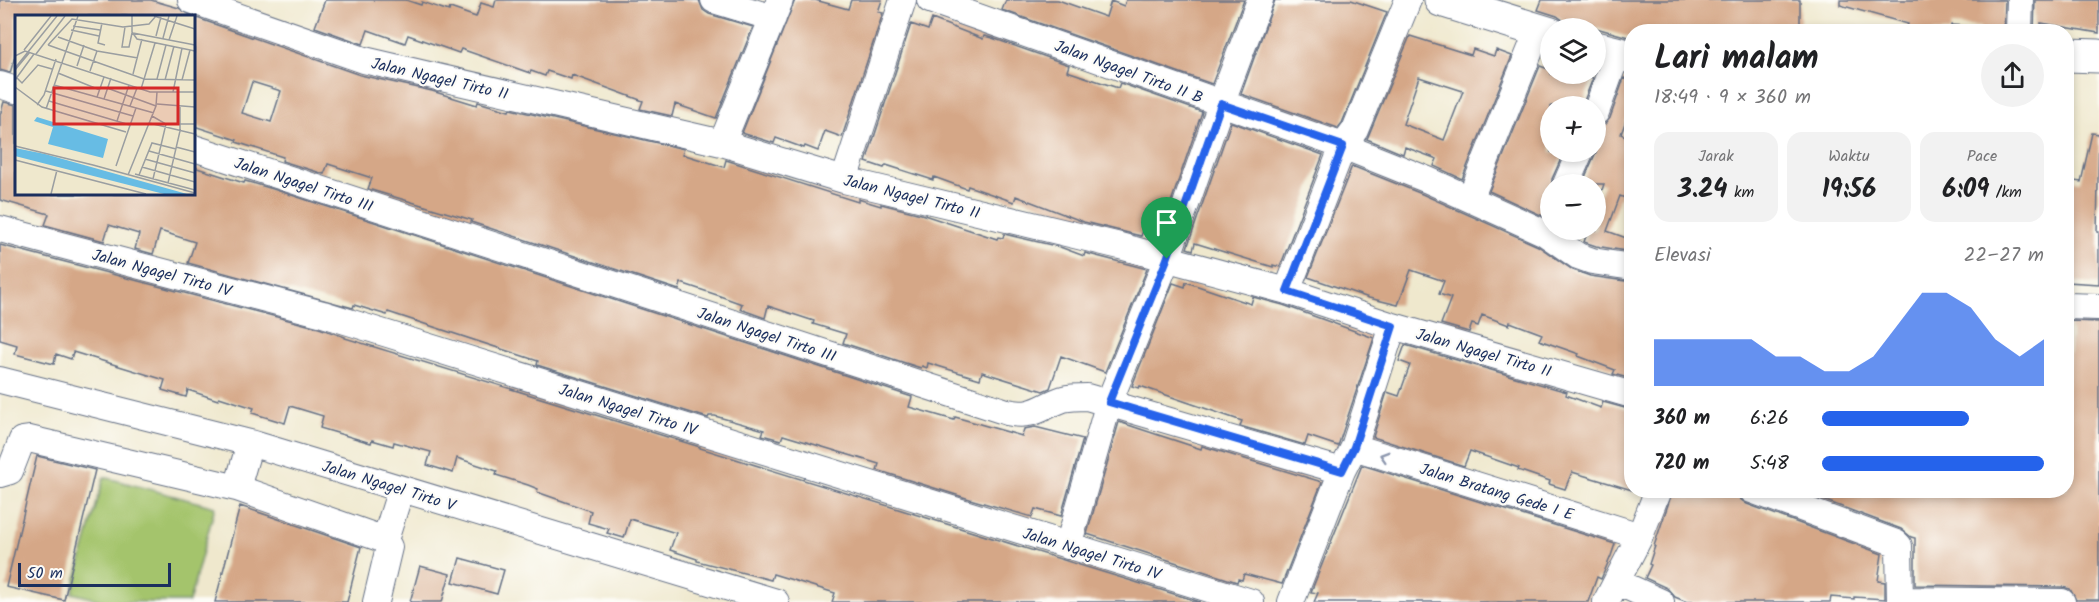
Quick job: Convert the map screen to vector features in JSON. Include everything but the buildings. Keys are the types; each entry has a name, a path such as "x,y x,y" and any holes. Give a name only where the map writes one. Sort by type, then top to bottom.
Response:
{"main road":[{"path":"1441,0 1476,6 1540,31"},
{"path":"2074,55 2099,56"}],"street":[{"name":"Jalan Ngagel Tirto II","path":"191,0 364,60 722,143 844,180 1167,259 1287,291 1393,326 1624,393"},
{"path":"714,0 777,9 722,143"},
{"path":"844,180 903,0"},
{"name":"Jalan Ngagel Tirto II B","path":"930,0 1343,146 1428,180 1470,200 1540,222"},
{"path":"1068,546 1109,402 1167,259 1260,0"},
{"path":"1287,291 1343,146 1354,130 1408,0"},
{"path":"2019,24 2020,0"},
{"path":"1470,200 1540,42"},
{"path":"1601,96 1615,53"},
{"path":"0,85 15,90"},
{"name":"Jalan Ngagel Tirto III","path":"195,148 1008,412 1021,415 1031,414 1064,399 1087,397 1342,471"},
{"name":"Jalan Ngagel Tirto IV","path":"0,229 323,314 1251,602"},
{"name":"Jalan Ngagel Tirto II B","path":"1563,240 1578,256 1592,261 1624,266"},
{"path":"2074,306 2099,307"},
{"path":"1291,602 1342,471 1354,447 1393,326"},
{"name":"Jalan Ngagel Tirto V","path":"0,380 250,443 776,602"},
{"path":"0,474 10,471 22,440 29,439 237,488 385,540 389,547 376,602"},
{"path":"237,488 250,443"},
{"name":"Jalan Bratang Gede I E","path":"1354,447 1640,536"},
{"path":"385,540 401,489"},
{"path":"1655,498 1640,536 1612,592 1661,602"},
{"path":"1774,498 1896,543 1899,546 1900,601 2062,602"}],"green space":[{"path":"104,477 215,507 189,602 107,602 72,593"}],"route":[{"path":"1221,104 1343,146 1287,291 1393,326 1354,447 1342,471 1109,402 1167,259 1221,104"}]}
